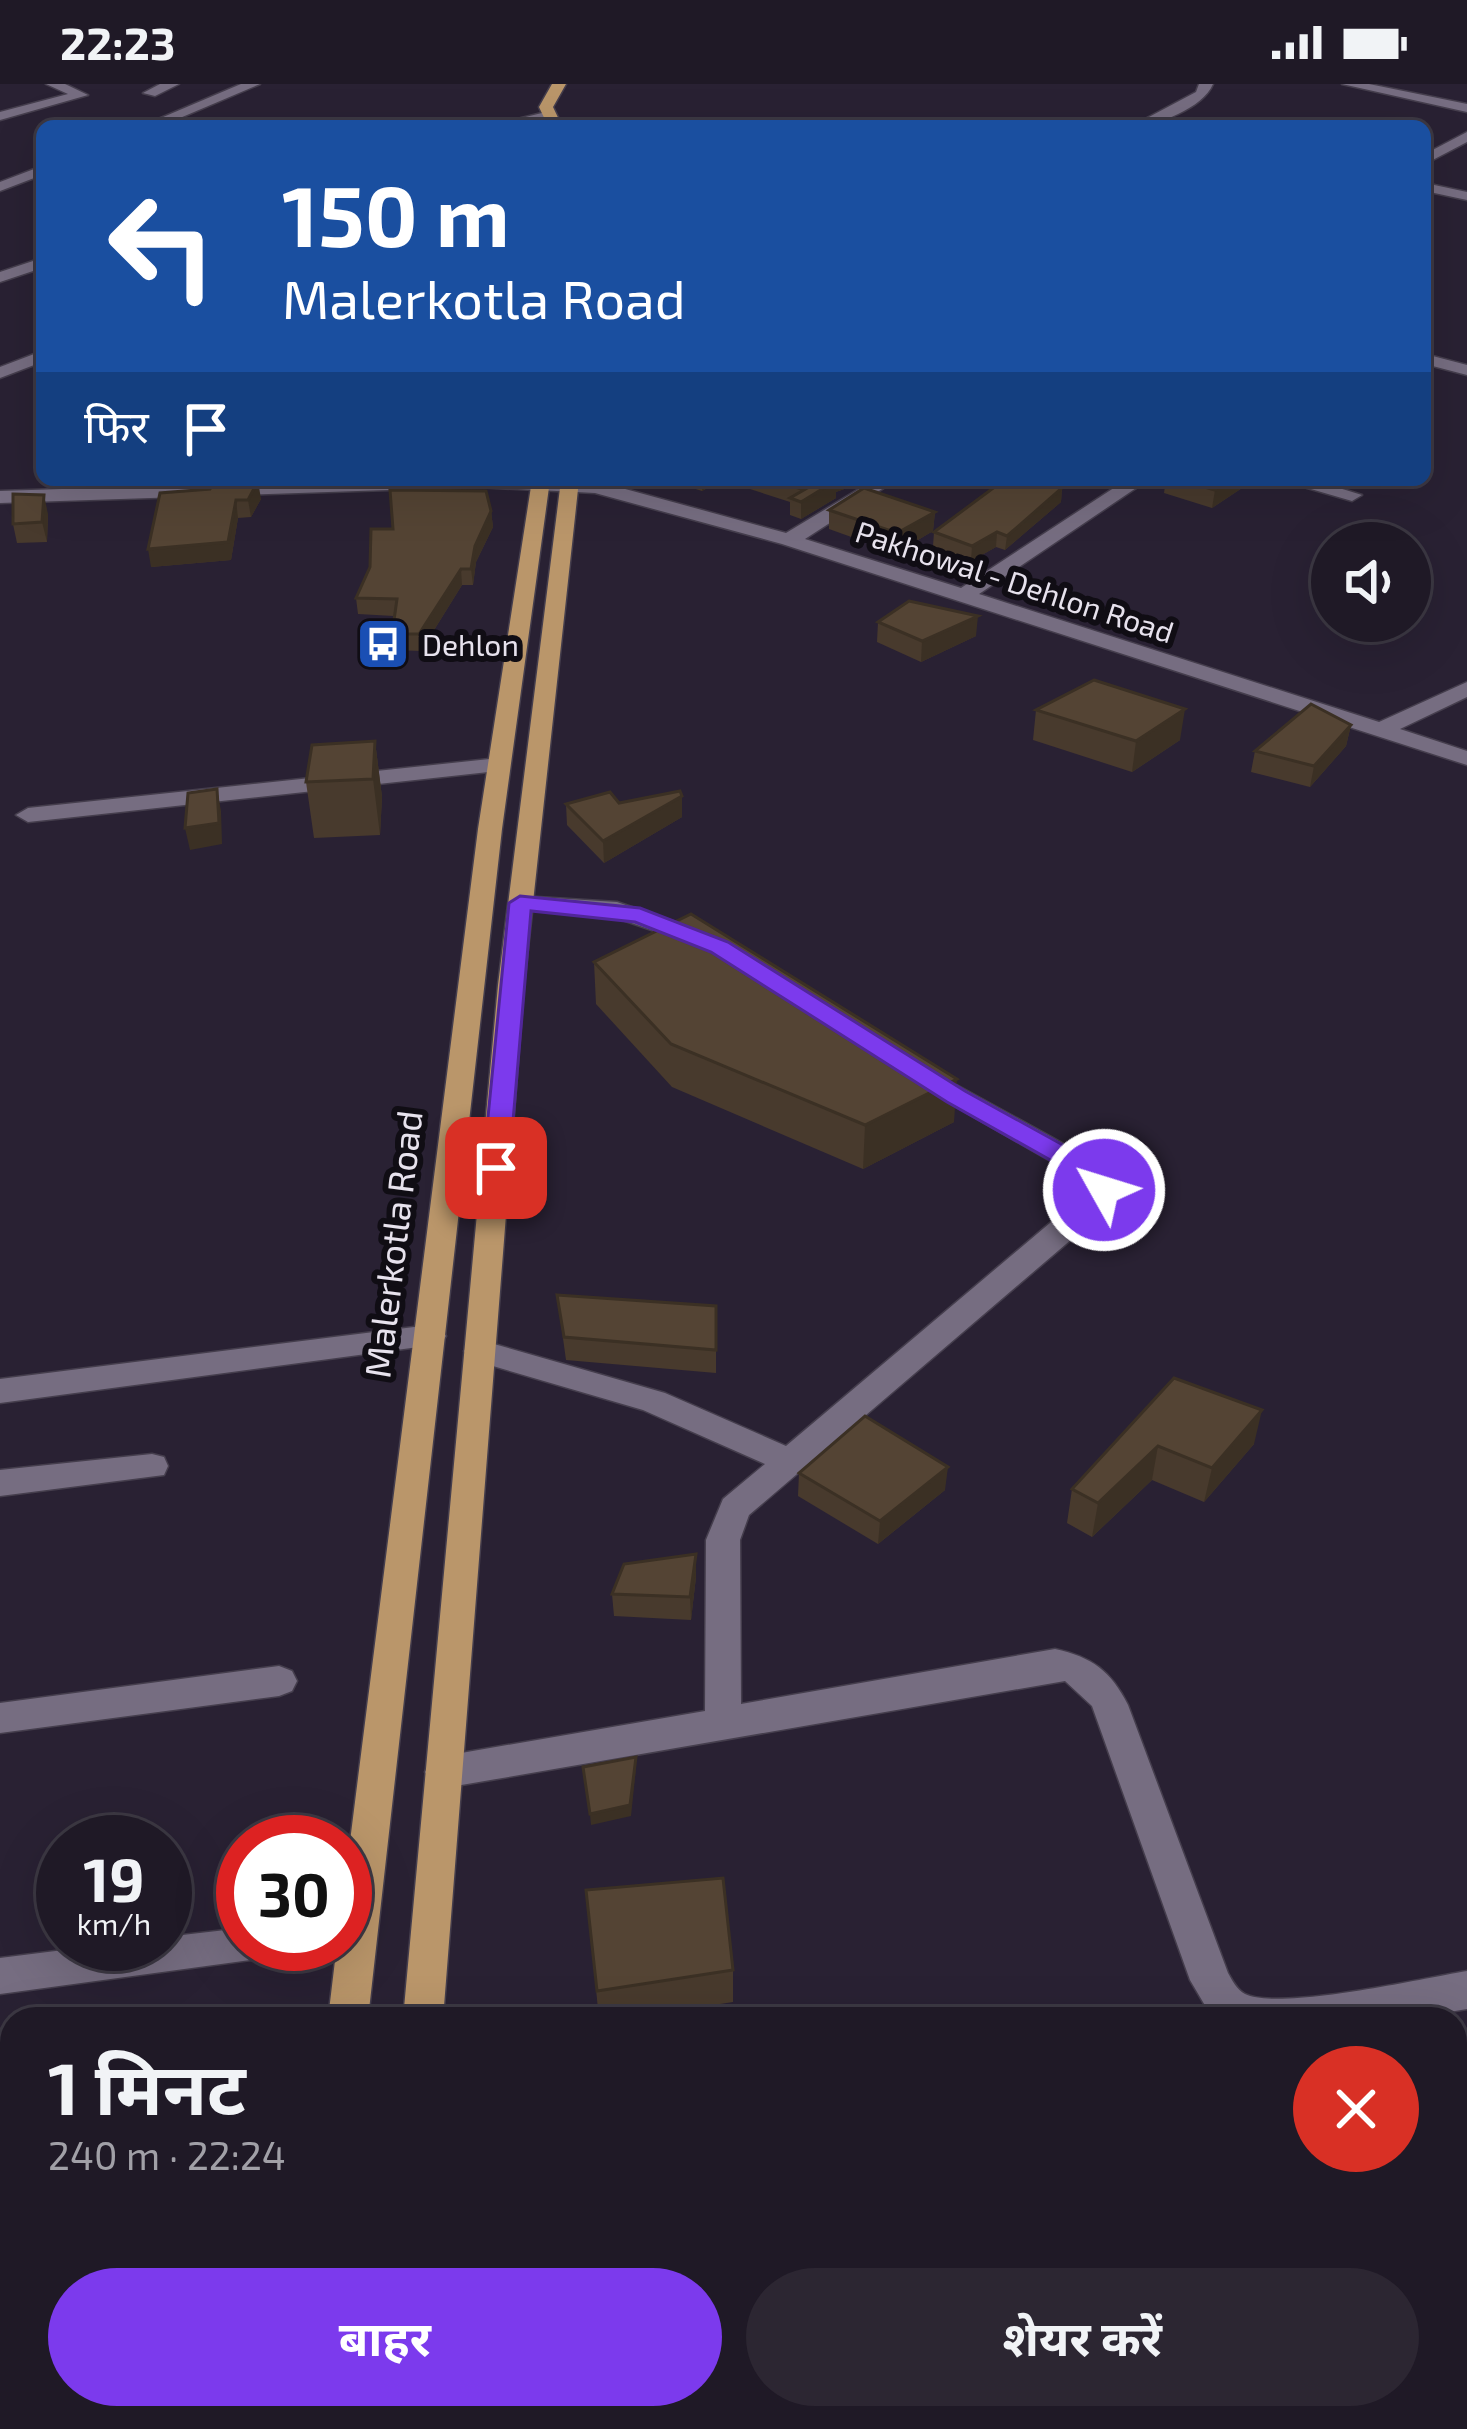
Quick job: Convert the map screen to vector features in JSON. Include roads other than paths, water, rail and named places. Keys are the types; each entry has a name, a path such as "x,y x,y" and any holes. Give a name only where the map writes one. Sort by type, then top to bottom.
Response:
{"main road":[{"path":"551,120 559,84"},
{"name":"Malerkotla Road","path":"367,1815 499,765 555,486"},
{"path":"425,2007 556,486"},
{"name":"Malerkotla Road","path":"349,2007 350,1971"}],"street":[{"path":"0,116 81,95 53,84"},
{"path":"150,93 172,84"},
{"path":"164,120 253,84"},
{"path":"1151,120 1202,94 1206,84"},
{"path":"1349,84 1467,108"},
{"path":"1431,157 1467,136"},
{"path":"0,187 36,172"},
{"path":"1431,188 1467,196"},
{"path":"0,278 36,265"},
{"path":"0,373 36,358"},
{"path":"1431,360 1467,370"},
{"name":"Pakhowal - Dehlon Road","path":"0,497 253,486"},
{"name":"Pakhowal - Dehlon Road","path":"584,486 625,492 789,540 1467,758"},
{"path":"789,540 877,486"},
{"path":"963,596 1129,486"},
{"path":"1314,486 1352,495"},
{"path":"1379,731 1467,689"},
{"path":"28,815 499,765"},
{"path":"520,903 640,915 739,959"},
{"path":"723,1721 726,1525 754,1486 1097,1202 1104,1190 1101,1178 1084,1167 897,1059"},
{"path":"0,1391 430,1336"},
{"path":"480,1351 654,1401 786,1460"},
{"path":"0,1483 152,1466"},
{"path":"444,1772 1054,1664 1086,1672 1110,1705 1210,1980 1228,2007"},
{"path":"0,1718 279,1681"},
{"path":"0,1976 216,1949"},
{"path":"1348,2007 1467,1990"}],"place":[{"name":"Dehlon","path":"383,644"}]}
